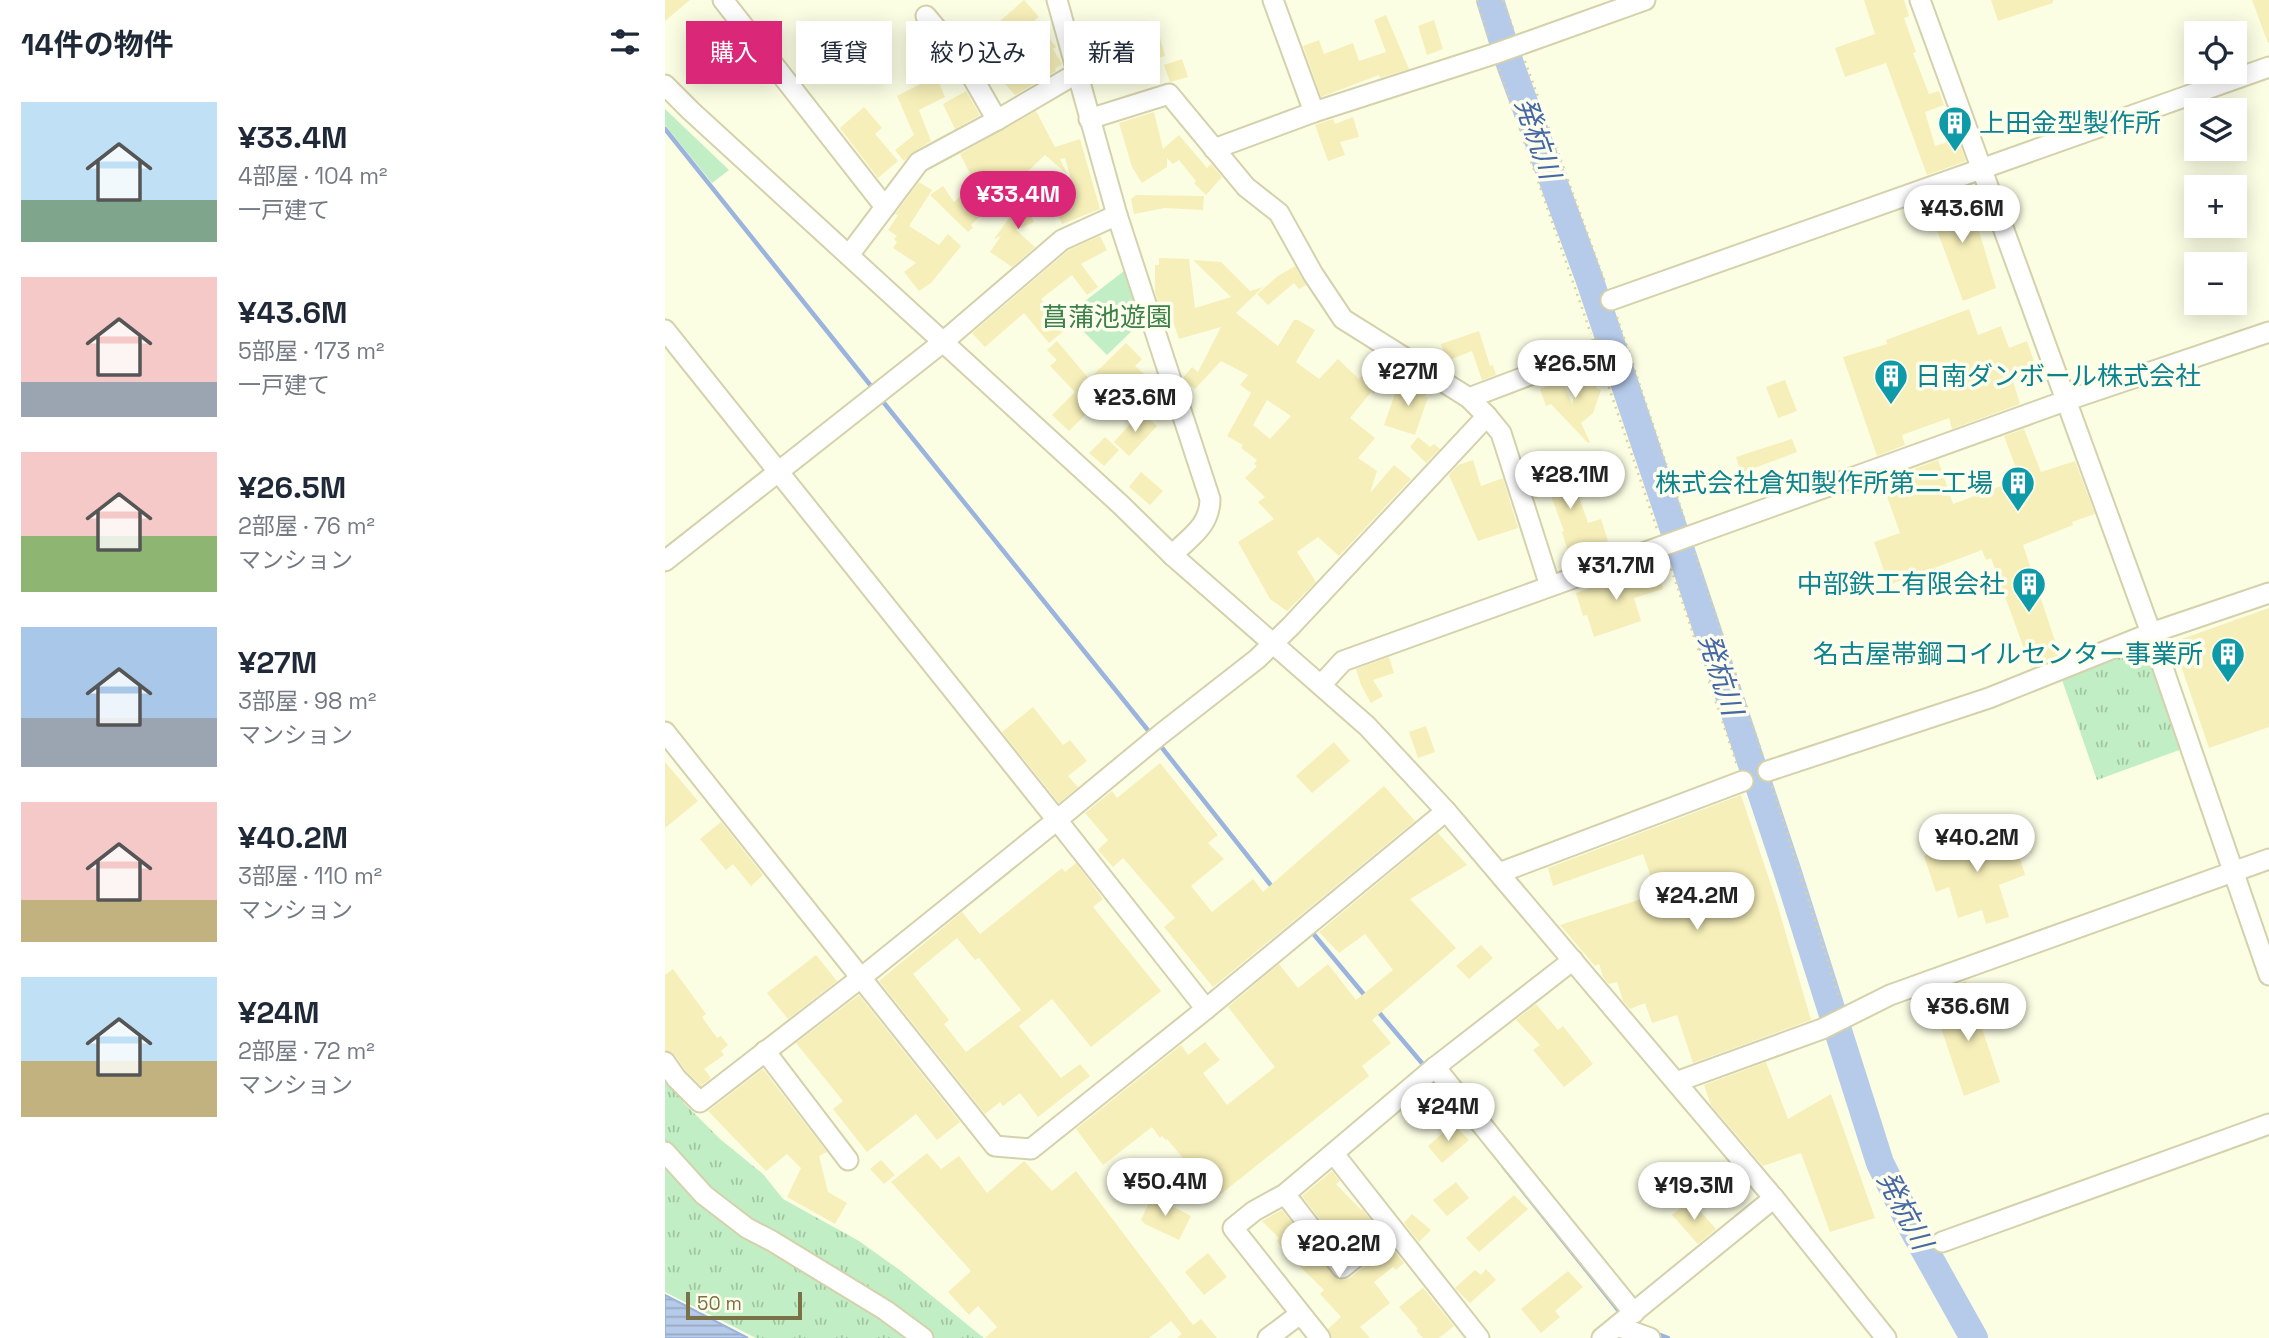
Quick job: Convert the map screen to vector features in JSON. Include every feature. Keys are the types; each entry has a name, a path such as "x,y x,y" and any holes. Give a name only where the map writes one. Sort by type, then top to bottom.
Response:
{"street":[{"path":"723,0 885,207"},
{"path":"1057,0 1064,23"},
{"path":"1273,0 1314,112"},
{"path":"1214,149 1314,112 1519,46 1645,0"},
{"path":"1920,0 2151,633 2269,975"},
{"path":"926,16 962,59 997,120"},
{"path":"1611,300 2269,67"},
{"path":"849,255 919,162 1064,81"},
{"path":"1082,84 1117,215 1210,499 1210,513 1206,522 1172,555"},
{"path":"665,85 1172,555 1367,726 1500,873 1774,1198 1886,1338"},
{"path":"1089,119 1168,94 1246,187 1279,213 1313,274 1343,319 1469,398 1487,416 1501,433 1550,586"},
{"path":"665,561 943,342 1062,240 1117,215"},
{"path":"665,330 1206,1009"},
{"path":"1321,685 1343,662 2065,401 2269,332"},
{"path":"1469,398 1596,350"},
{"path":"665,1062 676,1078 700,1102 862,977 1257,659 1487,416"},
{"path":"1768,771 1989,698 2151,633 2269,593"},
{"path":"665,732 995,1146 1031,1149 1206,1009 1445,811"},
{"path":"1500,873 1743,781"},
{"path":"1676,1082 1822,1029 1890,995 2269,859"},
{"path":"1319,1338 1233,1228 1254,1211 1285,1194 1430,1071 1573,960"},
{"path":"765,1051 848,1160"},
{"path":"1430,1071 1621,1323 1650,1338"},
{"path":"1942,1242 2269,1124"},
{"path":"665,1152 704,1195 747,1228 885,1310 923,1338"},
{"path":"1334,1154 1479,1338"},
{"path":"1285,1194 1342,1268 1392,1228"},
{"path":"1621,1323 1774,1198"},
{"path":"1268,1338 1300,1314"}],"path":[{"path":"1477,0 1743,781"},
{"path":"1503,0 1519,46"},
{"path":"1690,538 1768,771 1845,1016"}],"green space":[{"path":"665,109 729,170 712,183 665,125"},
{"name":"菖蒲池遊園","path":"1124,271 1140,323 1107,355 1067,315"},
{"path":"2145,647 2182,749 2097,780 2062,680"},
{"path":"665,1073 684,1103 720,1139 763,1174 783,1199 859,1241 984,1338 756,1338 665,1292"}],"water":[{"path":"665,1295 748,1338 665,1338"}],"building":[{"path":"665,0 690,0 665,21"},
{"path":"1024,0 1039,17 1036,21 1000,21"},
{"path":"1864,0 1904,0 1909,16 1904,18 1916,52 1913,53 1929,94 1939,91 1944,105 1925,112 1935,146 1958,139 1966,161 1927,175 1886,63 1845,77 1835,48 1875,34"},
{"path":"1991,0 2053,0 2053,3 1998,21"},
{"path":"2252,0 2269,0 2268,43"},
{"path":"1386,15 1409,69 1380,78 1379,75 1321,97 1303,46 1319,40 1324,54 1353,43 1359,61 1386,52 1374,20"},
{"path":"1434,20 1443,49 1427,55 1418,26"},
{"path":"1160,38 1165,56 1160,58"},
{"path":"1050,39 1062,64 1050,75"},
{"path":"1182,59 1188,77 1170,82 1164,65"},
{"path":"920,84 939,84 945,97 919,110 931,141 904,161 895,150 914,135 897,96"},
{"path":"1005,84 1034,84 1015,95"},
{"path":"966,91 980,115 955,129 943,104"},
{"path":"864,107 882,128 875,134 898,161 878,178 840,128"},
{"path":"1036,111 1055,147 1080,139 1100,209 1062,224 1051,201 1075,193 1065,158 1060,159 1067,174 1045,155 1027,172 1015,176 1017,181 971,225 973,228 968,232 930,195 943,186 954,202 975,183 960,154"},
{"path":"1154,112 1163,149 1179,135 1207,168 1211,164 1222,177 1206,195 1194,183 1196,181 1179,160 1173,164 1167,158 1167,167 1142,183 1132,167 1119,123"},
{"path":"1353,117 1359,137 1340,142 1345,155 1328,161 1315,125 1333,119 1335,124"},
{"path":"919,182 932,190 909,226 939,245 948,234 961,246 931,283 919,291 904,272 916,263 893,248 897,236 888,230 898,215 895,214"},
{"path":"1964,191 1996,288 1963,301 1927,203"},
{"path":"1043,192 1050,207 1031,215 1034,222 1016,230 1035,247 1012,267 990,252 1001,236 994,239 1022,200"},
{"path":"1136,195 1204,196 1203,210 1165,208 1134,214 1131,199"},
{"path":"1100,236 1107,250 1081,264 1098,287 1087,295 1072,275 1041,299 1066,329 1049,343 1024,313 985,347 972,333 1069,250"},
{"path":"1159,258 1189,259 1195,308 1231,297 1193,260 1221,262 1250,291 1263,287 1236,313 1278,346 1294,320 1315,330 1296,362 1319,379 1338,359 1359,379 1365,372 1381,385 1374,394 1371,392 1350,418 1375,438 1358,458 1377,471 1370,493 1394,465 1411,479 1339,556 1318,537 1297,552 1316,582 1287,611 1270,599 1238,542 1274,519 1258,502 1265,497 1245,478 1257,466 1254,464 1257,460 1241,448 1243,445 1227,436 1251,393 1240,385 1248,375 1221,361 1195,389 1184,381 1183,378 1192,367 1198,372 1221,327 1179,339 1169,310 1161,311 1155,292 1155,265 1159,265","holes":["1267,400 1291,416 1270,439 1253,425"]},
{"path":"1295,266 1306,285 1299,289 1294,283 1268,305 1257,294"},
{"path":"1969,309 1978,335 2001,326 2009,348 2027,341 2037,370 2013,381 2020,404 1952,429 1949,418 1902,435 1905,445 1877,456 1843,357 1887,344 1886,340"},
{"path":"1479,331 1490,366 1493,365 1496,375 1482,380 1472,351 1447,361 1441,344"},
{"path":"1057,341 1089,379 1126,343 1142,359 1135,366 1159,387 1137,410 1113,387 1069,431 1052,415 1075,392 1050,366 1057,360 1047,350"},
{"path":"1582,368 1600,373 1596,388 1601,390 1593,413 1581,423 1590,442 1588,443 1551,404 1546,406 1540,389 1562,380 1572,404"},
{"path":"1410,376 1428,387 1425,397 1428,397 1415,435 1384,425 1396,391 1404,394"},
{"path":"1785,380 1797,411 1778,418 1766,387"},
{"path":"1141,412 1157,426 1129,456 1114,442"},
{"path":"2024,429 2041,472 2075,461 2095,514 2023,545 2060,656 2031,668 1991,558 1986,560 1982,550 1889,585 1874,542 1900,533 1885,491 1908,471 1938,460 1953,504 2020,479 2004,436"},
{"path":"1105,437 1119,450 1104,466 1089,453"},
{"path":"1418,437 1430,447 1434,444 1440,449 1426,463 1410,447"},
{"path":"1792,439 1797,452 1741,473 1736,457"},
{"path":"1560,458 1565,475 1574,472 1584,496 1579,497 1588,523 1601,519 1608,541 1602,543 1606,553 1572,565 1562,532 1564,531 1550,493 1535,499 1528,477 1542,472 1539,465"},
{"path":"1473,460 1481,486 1503,478 1518,528 1478,541 1449,475 1458,465"},
{"path":"1141,472 1163,491 1150,505 1129,487"},
{"path":"1657,570 1663,589 1634,598 1641,621 1594,637 1587,615 1583,616 1576,593 1628,576 1628,579"},
{"name":"名古屋帯鋼コイルセンター事業所","path":"2269,608 2269,727 2209,748 2173,642"},
{"path":"1389,657 1394,673 1373,680 1383,696 1371,703 1356,669"},
{"path":"1033,707 1063,745 1070,740 1087,761 1068,776 1078,787 1059,803 1002,732"},
{"path":"1426,726 1435,752 1418,758 1409,732"},
{"path":"1334,742 1350,761 1312,793 1296,776"},
{"path":"665,762 698,801 665,828"},
{"path":"1160,763 1218,835 1208,843 1224,859 1191,886 1212,912 1253,879 1263,892 1384,786 1415,821 1213,987 1164,927 1175,918 1123,858 1113,867 1098,850 1108,840 1085,813 1112,791 1117,798"},
{"path":"1741,795 1776,900 1811,1020 1693,1063 1677,1015 1652,1023 1645,1003 1630,1009 1623,1001 1617,982 1609,984 1603,977 1599,964 1595,966 1560,925 1657,894 1643,854 1553,886 1548,868"},
{"path":"721,822 763,875 751,886 733,864 726,870 700,839"},
{"path":"2011,829 2025,875 1999,885 2009,917 1986,924 1982,910 1958,918 1949,887 1936,892 1924,856 1967,841 1969,845"},
{"path":"1438,833 1467,865 1410,899 1456,948 1372,1020 1391,1043 1362,1066 1369,1076 1216,1198 1167,1139 1162,1136 1160,1138 1152,1127 1103,1165 1076,1129 1181,1045 1188,1055 1205,1042 1220,1060 1203,1073 1227,1105 1275,1067 1228,1007 1279,964 1298,988 1328,964 1356,1000 1393,970 1365,934 1339,953 1319,932"},
{"path":"1076,863 1103,899 1093,907 1161,991 1091,1047 1052,999 1019,1026 1061,1078 1080,1064 1090,1076 1038,1117 1020,1093 1003,1106 1000,1102 985,1114 879,981 962,912 980,934 1062,868 1065,872","holes":["957,938 975,960 979,958 1021,1010 966,1052 944,1024 949,1020 913,974"]},
{"path":"1481,945 1493,958 1469,979 1456,966"},
{"path":"816,955 837,981 788,1019 767,993"},
{"path":"673,969 706,1014 702,1017 717,1038 721,1036 728,1045 721,1051 724,1055 704,1069 711,1078 701,1086 675,1055 665,1050 665,975"},
{"path":"1966,981 2000,1082 1964,1096 1939,1022 1956,1017 1946,988"},
{"path":"859,995 960,1122 937,1140 916,1114 867,1152 833,1109 843,1101 796,1043"},
{"path":"1536,1004 1558,1030 1563,1026 1593,1064 1564,1087 1533,1050 1540,1045 1516,1020"},
{"path":"1766,1062 1788,1119 1831,1094 1875,1218 1830,1232 1801,1153 1763,1166 1711,1105 1704,1085"},
{"path":"763,1069 827,1152 819,1156 828,1192 847,1203 835,1224 787,1197 801,1168 787,1154 766,1171 708,1111"},
{"path":"1453,1124 1469,1140 1442,1163 1428,1146"},
{"path":"927,1153 941,1169 959,1156 987,1193 1024,1161 1052,1191 1076,1171 1193,1325 1201,1319 1217,1338 1177,1338 1182,1334 1171,1321 1149,1338 985,1338 997,1327 978,1306 969,1315 948,1292 971,1271 891,1182"},
{"path":"881,1160 895,1175 884,1184 870,1169"},
{"path":"1332,1171 1340,1181 1336,1184 1375,1226 1344,1251 1302,1196"},
{"path":"1456,1182 1469,1198 1447,1216 1433,1200"},
{"path":"1514,1195 1528,1209 1479,1252 1466,1238"},
{"path":"1152,1196 1191,1216 1179,1240 1141,1220"},
{"path":"1690,1200 1716,1229 1698,1244 1672,1215"},
{"path":"1282,1210 1337,1279 1350,1278 1390,1245 1404,1263 1396,1270 1393,1267 1374,1282 1390,1303 1360,1327 1370,1338 1332,1338 1328,1329 1341,1317 1320,1294 1324,1290 1289,1256 1277,1241 1279,1238 1262,1221"},
{"path":"1412,1214 1431,1230 1419,1242 1404,1223"},
{"path":"1208,1253 1227,1277 1204,1295 1185,1272"},
{"path":"1486,1269 1496,1280 1470,1303 1455,1288 1475,1270 1481,1275"},
{"path":"1568,1271 1583,1287 1555,1311 1560,1317 1541,1333 1521,1309"},
{"path":"1423,1288 1454,1326 1439,1338 1423,1338 1399,1307"}],"waterway":[{"name":"発杭川","path":"1490,0 1511,67 1589,278 1674,530 1788,873 1880,1163 1913,1229 1974,1338"},
{"path":"665,129 875,391"},
{"path":"880,398 1151,734"},
{"path":"1159,744 1273,888"},
{"path":"1311,931 1366,997"},
{"path":"1376,1009 1427,1069"},
{"path":"1504,1167 1623,1316"},
{"path":"1655,1333 1668,1338"}],"place":[{"name":"上田金型製作所","path":"1955,153"},
{"name":"日南ダンボール株式会社","path":"1891,406"},
{"name":"株式会社倉知製作所第二工場","path":"2018,513"},
{"name":"中部鉄工有限会社","path":"2029,614"},
{"name":"名古屋帯鋼コイルセンター事業所","path":"2228,684"}]}
